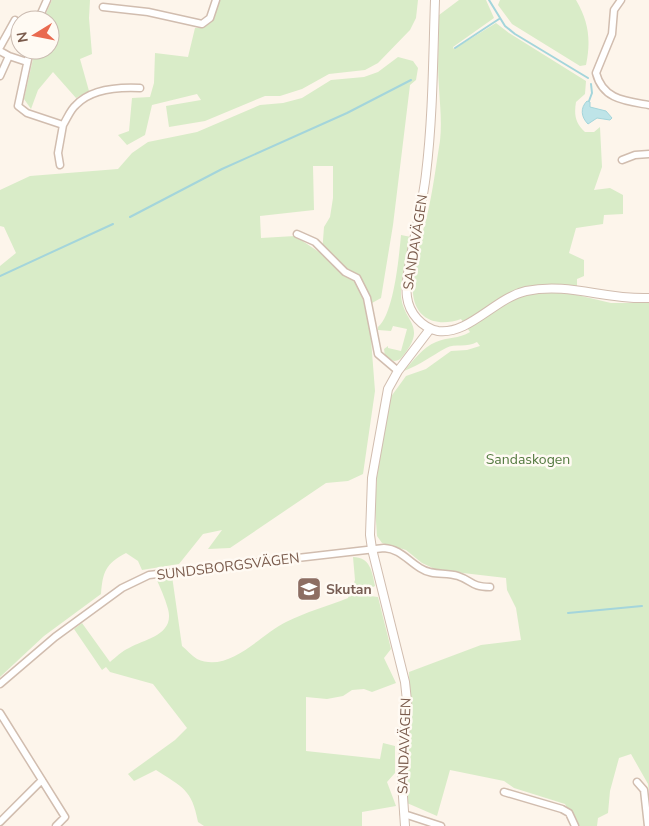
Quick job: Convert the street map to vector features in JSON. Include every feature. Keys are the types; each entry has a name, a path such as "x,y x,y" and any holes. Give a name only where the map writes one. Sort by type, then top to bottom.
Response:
{"street":[{"path":"103,7 148,12 202,24 210,18 216,0"},
{"name":"SANDAVÄGEN","path":"405,826 402,782 407,701 405,682 372,549 370,503 374,458 384,402 398,371 430,329 418,321 411,310 407,287 426,174 434,0"},
{"path":"621,0 614,10 612,34 596,73 598,79 615,99 649,105"},
{"path":"0,76 10,56 0,49 10,30"},
{"path":"21,60 27,62 18,106 27,113 63,125"},
{"path":"60,164 58,153 63,125 75,105 88,95 123,87 140,88"},
{"path":"622,160 635,154 649,154"},
{"path":"297,234 315,242 345,272 357,278 366,298 378,354 398,371"},
{"path":"430,329 448,332 461,328 511,296 544,288 577,289 613,298 649,298"},
{"path":"372,549 393,548 421,569 434,574 458,576 475,587 490,587"},
{"name":"SUNDSBORGSVÄGEN","path":"0,684 55,637 122,588 149,575 372,549"},
{"path":"0,713 65,817 56,826"},
{"path":"0,822 42,780"},
{"path":"637,782 644,790 648,826"},
{"path":"504,792 562,809 569,814 575,826"},
{"path":"404,814 441,826"}],"green space":[{"path":"52,0 90,0 89,18 92,54 80,59 89,91 76,98 53,72 38,90 31,109 24,99 33,60 60,60 60,10 48,10"},
{"path":"219,0 418,0 416,18 410,30 378,63 365,70 329,74 302,89 280,96 265,96 205,121 169,127 166,106 201,100 197,94 152,105 145,135 127,145 118,135 129,131 132,98 150,97 154,83 155,53 188,57 195,28 209,23 216,11"},
{"name":"Sandaskogen","path":"459,0 486,0 494,18 453,47 454,49 496,23 586,81 585,94 576,102 575,114 577,122 585,132 594,132 600,127 602,167 594,190 610,188 623,195 623,214 604,215 603,224 576,228 569,253 584,260 584,276 577,279 577,295 611,303 649,303 649,793 648,784 631,754 619,758 610,791 608,813 598,818 597,826 577,826 565,804 514,788 504,781 450,770 437,816 407,803 406,770 409,672 481,645 521,640 516,608 507,590 506,578 437,570 422,563 406,550 382,543 377,536 375,507 377,476 390,398 406,376 426,369 451,351 467,350 480,346 477,342 469,345 453,346 404,371 431,344 470,332 461,319 437,322 424,316 415,303 412,284 417,254 433,188 440,141 439,15"},
{"path":"500,0 576,0 584,16 588,32 586,65 580,66 512,24 498,5"},
{"path":"398,57 413,61 418,68 416,80 410,85 393,225 381,298 372,303 361,281 370,326 375,391 363,474 348,481 326,483 230,548 208,549 222,530 203,534 179,564 142,570 138,561 126,553 106,569 101,594 44,636 0,677 0,266 16,253 4,227 0,226 0,190 30,176 118,169 132,153 148,142 197,132 260,105 283,103 302,98 331,80 364,77 378,72","holes":["313,166 333,166 333,198 330,217 324,227 322,254 295,236 261,238 260,216 314,210"]},
{"path":"401,235 411,237 401,291 404,309 411,322 414,334 406,352 394,361 385,357 384,349 388,346 388,348 401,351 407,329 393,326 391,331 378,330 378,327 384,320 392,298"},
{"path":"353,557 363,559 371,570 375,586 369,589 370,596 378,597 391,649 384,658 396,683 372,692 364,689 352,690 343,696 327,699 306,697 306,751 380,759 383,743 395,746 395,773 387,782 396,806 362,812 362,826 204,826 198,822 193,802 184,790 156,770 134,781 128,774 175,740 187,728 153,684 110,672 106,667 102,670 74,629 82,623 110,662 126,649 157,635 167,625 169,618 168,609 155,576 172,576 182,646 197,659 209,662 221,661 244,651 286,622 348,598 355,580"}],"water":[{"path":"587,101 590,102 590,107 606,111 612,118 610,120 597,118 588,124 582,112"}],"waterway":[{"path":"489,0 505,26 515,34 588,78"},
{"path":"455,48 499,19"},
{"path":"130,217 222,169 347,113 411,80"},
{"path":"589,101 592,93 591,84"},
{"path":"0,276 113,224"},
{"path":"568,613 642,606"}],"place":[{"name":"Skutan","path":"309,589"}]}
